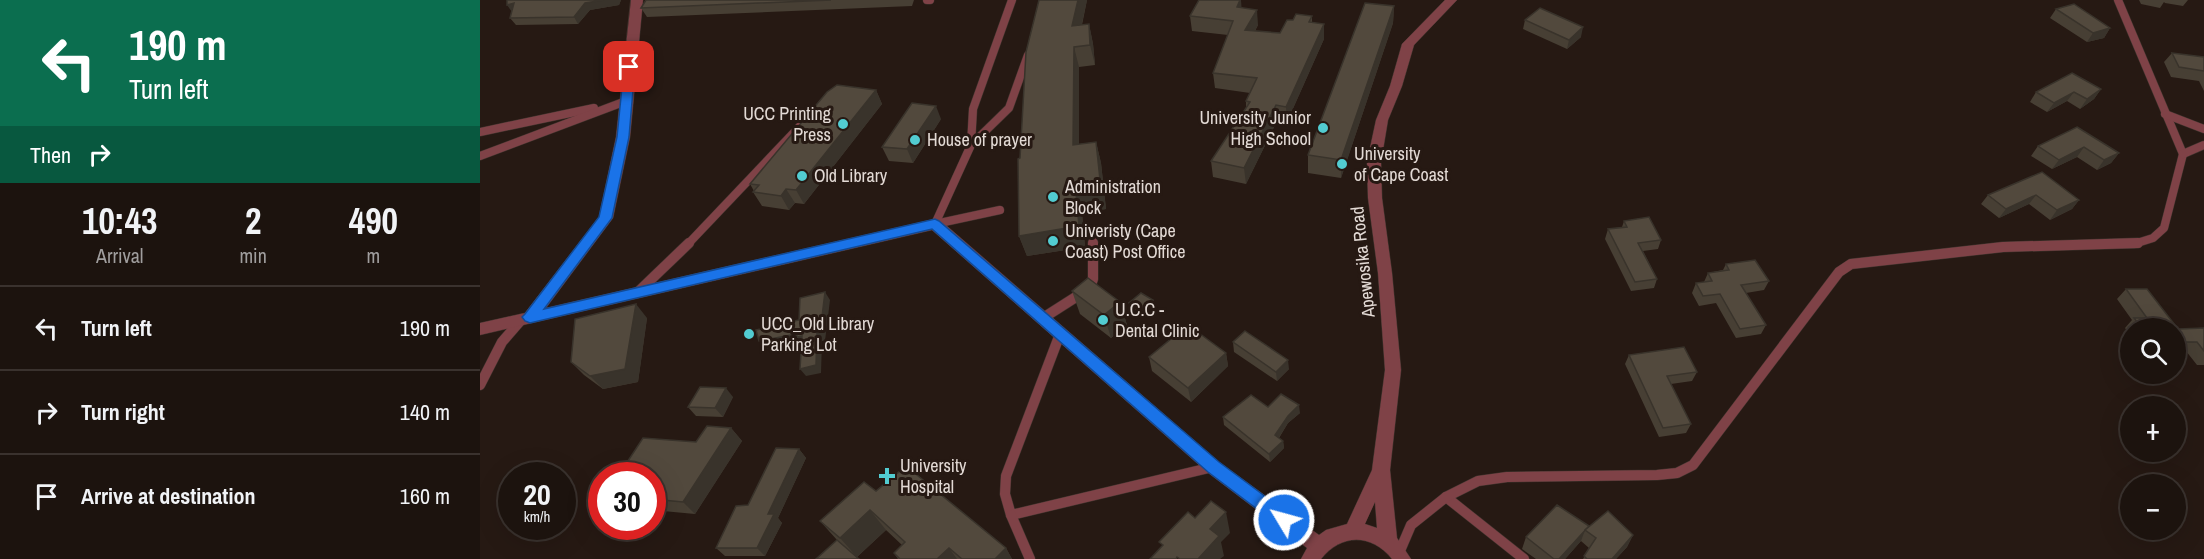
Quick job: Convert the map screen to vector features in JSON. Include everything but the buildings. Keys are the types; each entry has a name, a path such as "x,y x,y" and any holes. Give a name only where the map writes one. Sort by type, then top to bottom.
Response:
{"street":[{"path":"526,318 606,218 618,168 637,0"},
{"name":"Apewosika Road","path":"1381,470 1393,370 1385,273 1375,198 1374,162 1383,120 1408,44 1451,0"},
{"path":"480,328 935,224 1314,553 1334,536 1353,531 1371,533 1397,552"},
{"path":"1353,531 1381,470"},
{"path":"1381,470 1397,552"}],"lane":[{"path":"971,145 973,109 1011,0"},
{"path":"1397,552 1411,525 1446,497 1478,481 1507,477 1677,473 1693,465 1839,272 1857,263 2002,247 2134,244 2152,238 2164,228 2183,154 2118,0"},
{"path":"935,224 971,145 1009,108 1034,42"},
{"path":"480,132 626,101"},
{"path":"480,156 626,101"},
{"path":"638,292 693,239 811,114"},
{"path":"2165,114 2204,129"},
{"path":"2183,154 2204,145"},
{"path":"935,224 1000,210"},
{"path":"1043,318 1089,288 1094,279 1093,236"},
{"path":"480,385 502,342 526,318"},
{"path":"1030,559 1011,515 1005,494 1005,476 1060,334"},
{"path":"1011,515 1213,467"},
{"path":"1446,497 1524,559"}],"place":[{"name":"UCC Printing Press","path":"843,124"},
{"name":"University Junior High School","path":"1323,128"},
{"name":"House of prayer","path":"915,140"},
{"name":"University of Cape Coast","path":"1342,164"},
{"name":"Old Library","path":"802,176"},
{"name":"Administration Block","path":"1053,197"},
{"name":"Univeristy (Cape Coast) Post Office","path":"1053,241"},
{"name":"U.C.C - Dental Clinic","path":"1103,320"},
{"name":"UCC_Old Library Parking Lot","path":"749,334"},
{"name":"University Hospital","path":"887,476"}],"route":[{"path":"629,67 623,137 606,218 530,317 935,224 1213,467 1284,520"}]}
